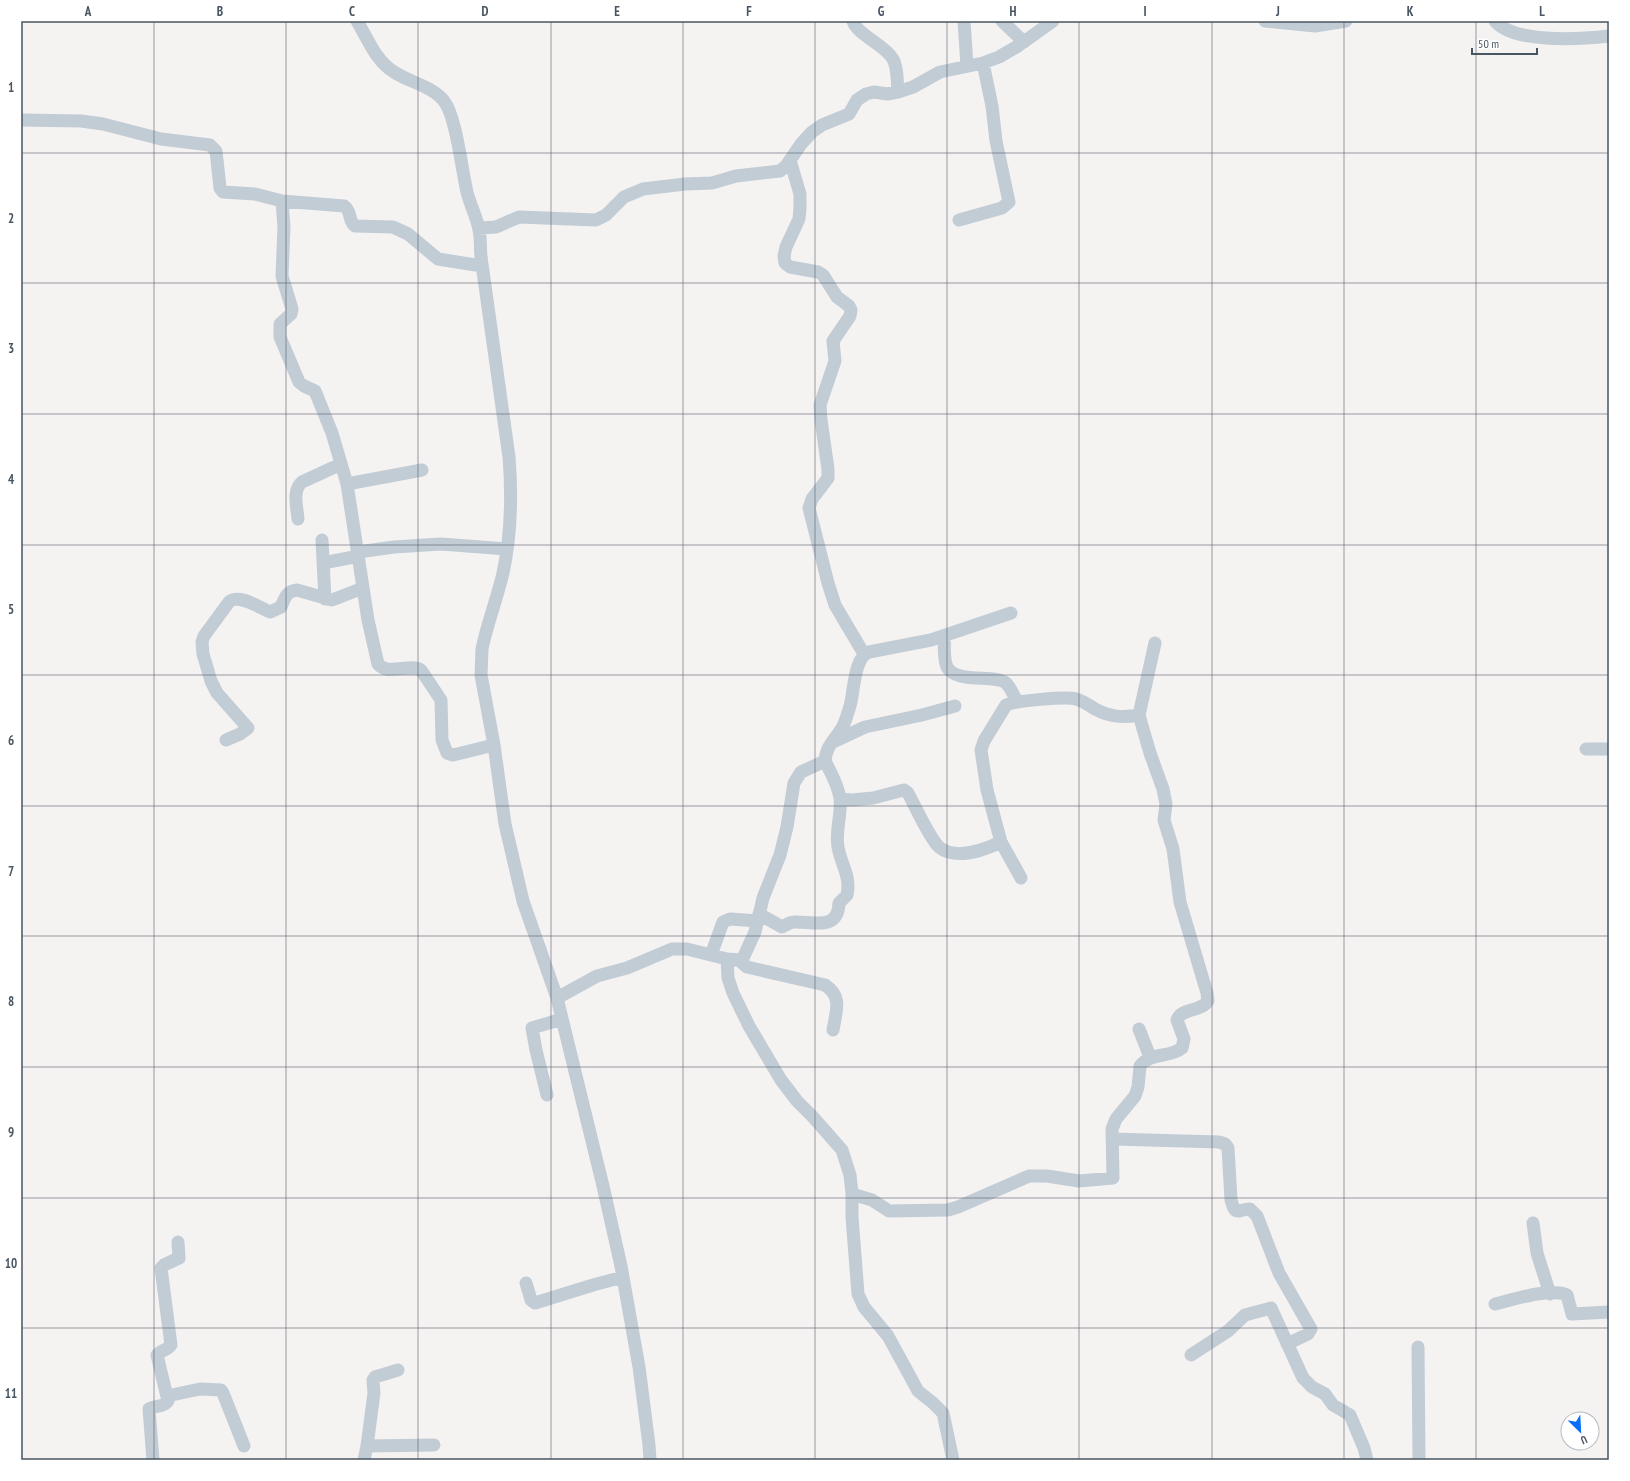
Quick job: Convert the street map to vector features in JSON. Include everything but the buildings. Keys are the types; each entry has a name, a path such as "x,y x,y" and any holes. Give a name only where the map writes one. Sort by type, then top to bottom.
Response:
{"street":[{"path":"357,21 372,50 385,65 395,73 429,89 440,97 446,105 454,128 468,197 479,228 482,266 509,458 510,508 507,549 503,573 484,639 481,659 482,680 494,745 505,824 523,901 557,998 603,1186 623,1277 642,1388 650,1460"},
{"path":"853,21 857,29 870,37 892,58 895,66 898,92"},
{"path":"964,21 967,66"},
{"path":"1002,21 1024,42"},
{"path":"479,228 496,227 519,217 596,220 606,215 624,197 634,192 663,186 712,183 736,176 783,170 801,144 812,132 822,125 849,114 861,96 872,92 887,94 898,92 913,87 940,72 983,63 1006,54 1054,21"},
{"path":"1265,21 1315,26 1346,21"},
{"path":"1496,21 1506,29 1532,36 1562,40 1609,36"},
{"path":"959,220 1002,208 1009,202 996,141 992,106 983,63"},
{"path":"21,120 81,121 103,124 161,139 210,145 216,151 222,190 226,192 254,194 282,201 344,206 348,209 352,223 355,226 393,227 408,234 438,259 482,266"},
{"path":"790,160 800,194 800,208 799,219 786,247 784,256 785,262 790,267 818,272 823,275 837,297 849,306 851,310 850,316 833,341 835,361 820,405 828,478 812,499 809,508 835,605 864,654"},
{"path":"282,201 284,227 282,276 292,308 291,314 280,324 280,337 299,382 315,391 332,433 347,484 359,554 363,588 378,664 382,668 387,669 416,668 421,670 441,700 442,740 447,754 453,755 494,745"},
{"path":"298,519 296,490 298,485 341,464"},
{"path":"347,484 422,470"},
{"path":"322,540 325,598"},
{"path":"323,563 394,547 441,544 507,549"},
{"path":"226,740 240,734 248,728 221,698 214,687 203,654 202,642 206,632 229,602 233,599 252,603 270,612 281,607 286,595 293,590 330,600 363,588"},
{"path":"711,955 723,922 730,920 759,918 782,927 793,922 820,924 829,921 836,916 839,903 846,895 848,882 837,845 840,799 834,778 825,761 826,751 840,731 846,719 856,673 864,654 868,652 921,643 1011,613"},
{"path":"944,636 947,664 949,669 968,678 1004,682 1009,687 1017,702"},
{"path":"852,1194 872,1200 889,1211 948,1210 1029,1176 1047,1176 1079,1180 1112,1179 1114,1174 1112,1129 1116,1119 1132,1101 1137,1091 1140,1066 1150,1057 1165,1055 1182,1048 1184,1039 1177,1017 1205,1005 1208,1001 1207,993 1180,902 1173,849 1164,820 1166,804 1163,789 1150,753 1139,715 1155,643"},
{"path":"1021,878 1001,842 987,790 981,750 984,741 1004,708 1008,704 1017,702 1076,698 1102,713 1116,717 1139,715"},
{"path":"830,744 865,727 922,715 955,706"},
{"path":"1586,749 1609,749"},
{"path":"733,960 744,956 755,932 763,898 780,855 787,827 794,783 801,772 825,761"},
{"path":"840,799 852,800 873,798 904,790 908,794 935,841 941,848 961,854 970,854 1001,842"},
{"path":"557,998 598,976 627,968 672,949 688,949 733,960 747,967 825,985 833,990 837,999 834,1030"},
{"path":"733,960 730,985 749,1026 784,1086 842,1150 850,1175 857,1288 860,1300 888,1336 918,1391 933,1403 942,1413 951,1459"},
{"path":"547,1095 534,1044 532,1028 562,1019"},
{"path":"1139,1029 1150,1057"},
{"path":"1112,1139 1219,1142 1225,1144 1228,1148 1231,1200 1233,1207 1236,1211 1240,1212 1250,1209 1257,1216 1279,1273 1311,1329 1308,1334 1287,1344"},
{"path":"1533,1223 1537,1253 1550,1294"},
{"path":"153,1460 150,1409 166,1404 168,1401 157,1361 158,1353 171,1345 161,1268 179,1258 178,1242"},
{"path":"526,1283 531,1300 534,1303 623,1277"},
{"path":"1495,1304 1527,1296 1563,1294 1567,1295 1572,1314 1609,1312"},
{"path":"1191,1355 1228,1331 1245,1315 1270,1308 1272,1309 1303,1378 1312,1387 1324,1394 1334,1406 1350,1415 1364,1448 1367,1460"},
{"path":"1418,1347 1419,1460"},
{"path":"364,1460 374,1392 373,1380 375,1377 398,1370"},
{"path":"167,1396 200,1389 221,1390 244,1446"},
{"path":"367,1446 434,1444"}]}
